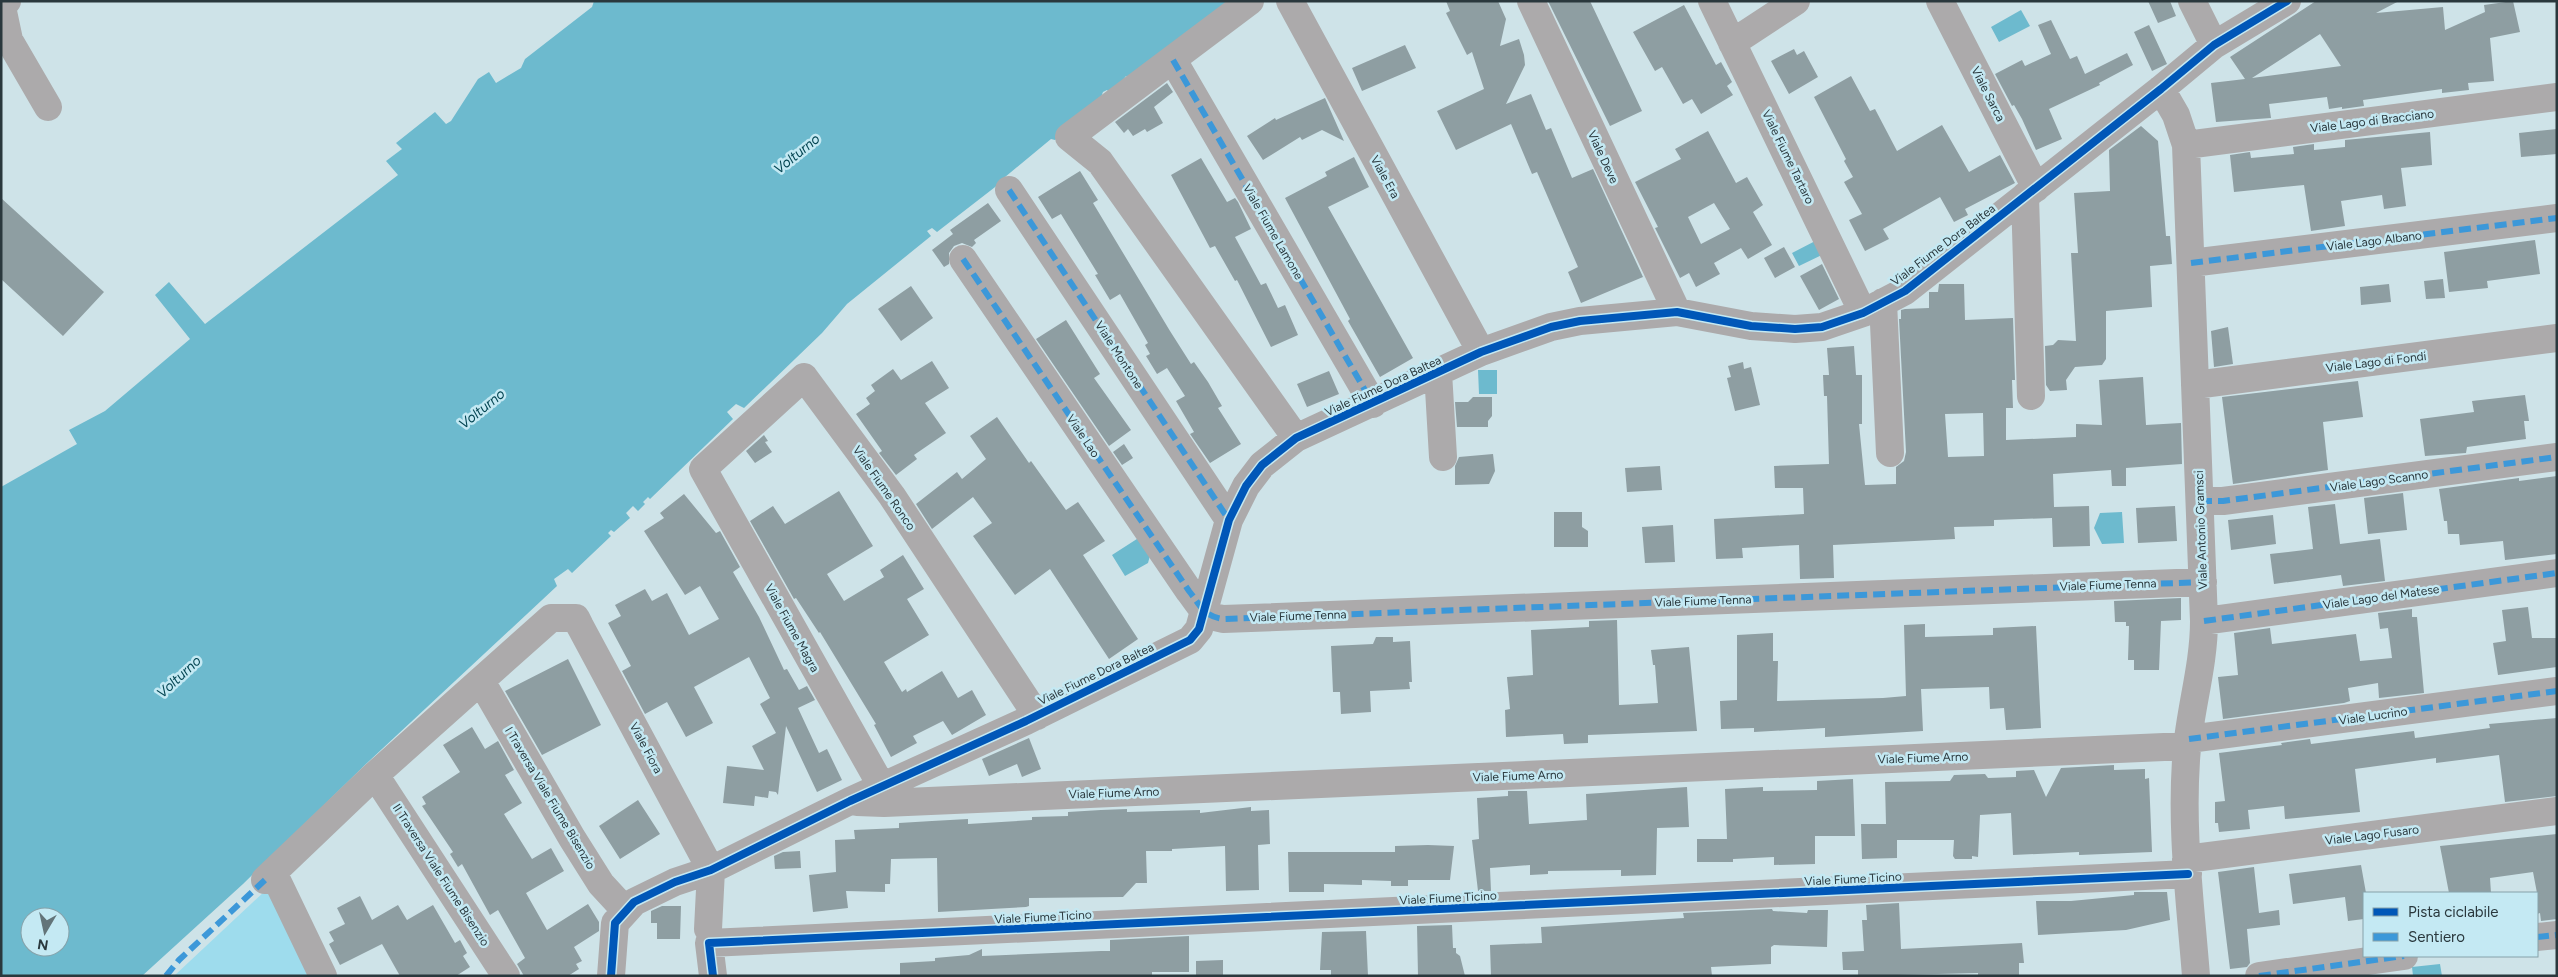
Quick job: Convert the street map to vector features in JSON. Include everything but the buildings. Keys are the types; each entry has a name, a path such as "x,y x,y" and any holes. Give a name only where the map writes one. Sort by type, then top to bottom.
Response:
{"street":[{"path":"1250,1 1069,137 1100,162 1296,438"},
{"name":"Viale Era","path":"1290,1 1481,352"},
{"name":"Viale Deve","path":"1531,1 1677,312"},
{"name":"Viale Fiume Tartaro","path":"1712,1 1732,43 1873,307"},
{"path":"1732,43 1796,1"},
{"name":"Viale Sarca","path":"1940,1 2031,192"},
{"path":"2192,1 2214,45"},
{"name":"Viale Fiume Dora Baltea","path":"625,910 634,902 675,882 711,870 850,801 1037,716 1190,640 1199,629 1229,520 1246,486 1262,465 1296,438 1373,404 1481,352 1551,327 1580,321 1677,312 1751,326 1795,329 1822,327 1873,307 1904,291 2161,89 2214,45 2287,1"},
{"path":"3,6 9,40 48,107"},
{"name":"Viale Fiume Lamone","path":"1173,60 1373,404"},
{"name":"Viale Antonio Gramsci","path":"2161,89 2176,115 2186,145 2196,385 2204,621 2203,646 2188,743 2185,785 2187,866 2196,976"},
{"name":"Viale Lago di Bracciano","path":"2186,145 2557,97"},
{"name":"Viale Montone","path":"1009,190 1229,520"},
{"path":"2030,396 2031,192"},
{"name":"Viale Lago Albano","path":"2191,263 2557,218"},
{"name":"Viale Lao","path":"963,259 1204,612"},
{"path":"1873,307 1890,453"},
{"name":"Viale Lago di Fondi","path":"2196,385 2557,338"},
{"path":"1438,372 1443,457"},
{"name":"Viale Fiume Ronco","path":"703,469 804,377 892,496 1037,716"},
{"name":"Viale Lago Scanno","path":"2200,501 2223,501 2557,457"},
{"name":"Viale Fiume Magra","path":"703,469 882,788"},
{"name":"Viale Lago del Matese","path":"2204,621 2557,573"},
{"name":"Viale Fiume Tenna","path":"1204,612 1211,617 1223,619 2203,582"},
{"name":"Viale Fiora","path":"481,681 551,618 576,618 711,870"},
{"path":"323,976 269,876 375,775 481,681"},
{"name":"I Traversa Viale Fiume Bisenzio","path":"481,681 572,838 601,884 625,910"},
{"name":"Viale Lucrino","path":"2188,743 2557,691"},
{"name":"Viale Fiume Arno","path":"850,801 894,803 2188,743"},
{"name":"II Traversa Viale Fiume Bisenzio","path":"375,775 506,976"},
{"name":"Viale Lago Fusaro","path":"2187,866 2557,811"},
{"name":"Viale Fiume Ticino","path":"709,936 2187,866"},
{"path":"711,870 709,936 713,976"},
{"path":"612,976 615,923 625,910"},
{"path":"2538,937 2557,934"},
{"path":"2259,976 2397,957"}],"shaded area":[{"path":"281,876 312,976 174,976"}],"water":[{"name":"Volturno","path":"594,1 1230,1 1131,80 1126,76 1112,95 1107,90 1103,92 1100,100 1083,119 1055,140 1051,139 999,182 999,184 937,232 932,228 927,231 931,236 847,304 822,333 744,408 736,404 727,412 733,419 650,499 648,497 643,502 645,504 638,511 633,506 626,513 630,518 614,532 611,530 608,533 611,536 572,573 568,569 554,579 557,586 367,763 243,884 142,976 1,976 1,487 77,444 69,430 105,411 190,339 155,295 169,282 205,324 398,175 386,161 402,149 396,143 435,112 446,124 451,121 478,79 489,72 496,83 521,68 525,59 592,7"},
{"path":"2021,10 2030,26 1999,42 1991,27"},
{"path":"1821,238 1828,252 1799,266 1792,253"},
{"path":"1478,370 1497,370 1497,394 1479,394"},
{"path":"2122,512 2124,543 2102,544 2094,528 2100,513"},
{"path":"1140,537 1151,552 1148,563 1125,576 1112,555"},
{"path":"2440,964 2442,976 2413,976 2412,967"}],"marked path":[{"path":"1173,60 1373,404"},
{"path":"1009,190 1229,520"},
{"path":"2191,263 2557,218"},
{"path":"963,259 1189,591 1203,610 1216,618 2203,582"},
{"path":"2200,501 2223,501 2557,457"},
{"path":"2204,621 2557,573"},
{"path":"2189,739 2557,691"},
{"path":"166,976 179,960 265,880"},
{"path":"2538,937 2557,935"},
{"path":"2259,976 2397,957"}],"cycle path":[{"path":"611,976 615,923 634,902 675,882 711,870 850,801 1026,721 1190,640 1199,629 1229,520 1246,486 1262,465 1296,438 1481,352 1551,327 1580,321 1677,312 1751,326 1795,329 1822,327 1863,313 1905,291 2214,45 2287,1"},
{"path":"713,976 709,943 2188,874"}]}
